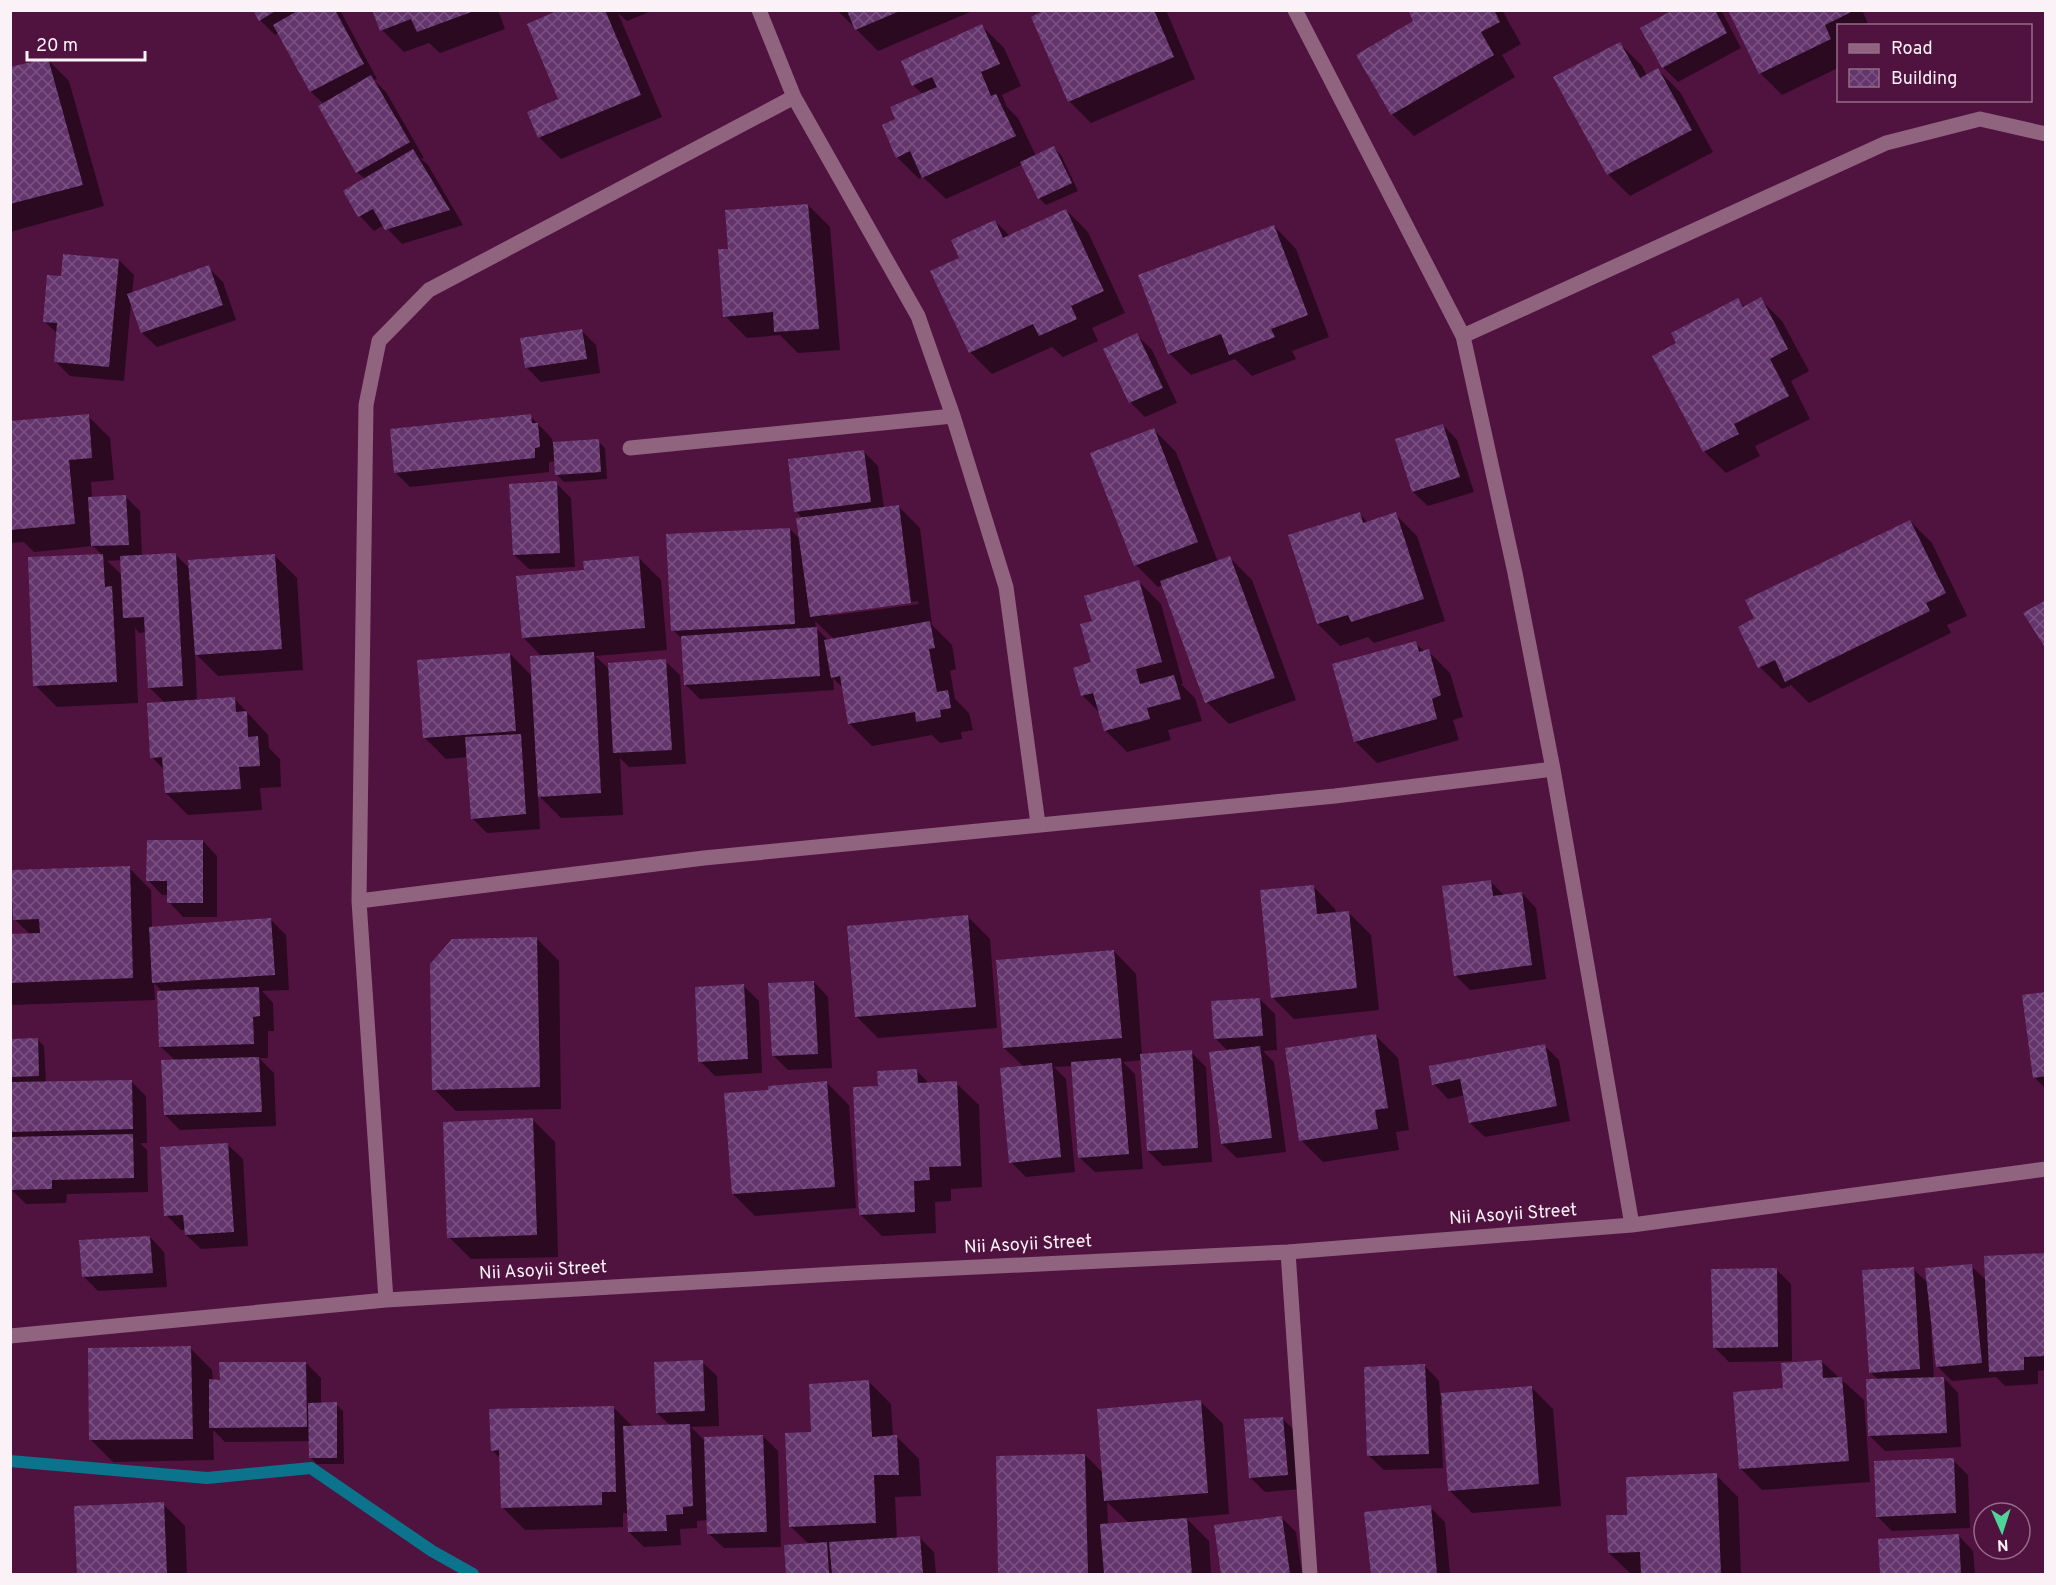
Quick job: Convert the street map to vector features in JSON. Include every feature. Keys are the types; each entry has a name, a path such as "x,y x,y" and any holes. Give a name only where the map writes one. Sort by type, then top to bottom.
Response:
{"street":[{"path":"759,10 794,97 918,316 953,417 1006,587 1038,824"},
{"path":"1295,10 1464,336 1515,573 1553,769 1632,1225"},
{"path":"386,1300 359,901 366,405 379,341 429,290 794,97"},
{"path":"1464,336 1886,143 1980,119 2046,134"},
{"path":"630,448 953,417"},
{"path":"359,901 704,858 1335,796 1553,769"},
{"name":"Nii Asoyii Street","path":"10,1336 386,1300 854,1273 1288,1252 1632,1225 2046,1169"},
{"path":"1288,1252 1310,1575"}],"building":[{"path":"253,10 277,10 259,21"},
{"path":"299,10 335,10 364,64 310,92 273,25"},
{"path":"372,10 474,11 417,32 411,19 380,31"},
{"path":"559,10 605,10 641,95 538,138 527,112 558,99 527,24"},
{"path":"1045,10 1154,10 1174,57 1068,102 1031,17"},
{"path":"1408,10 1494,10 1500,22 1481,32 1494,55 1391,115 1356,55 1413,21"},
{"path":"1673,10 1715,10 1727,33 1662,68 1640,28"},
{"path":"1728,10 1855,10 1825,25 1831,39 1759,74"},
{"path":"847,11 900,11 855,30"},
{"path":"982,24 1000,64 981,72 991,96 996,94 1016,136 922,178 910,151 896,158 882,125 895,119 890,107 937,87 932,77 912,86 901,61"},
{"path":"1620,42 1640,78 1658,68 1692,130 1607,175 1553,77"},
{"path":"48,58 83,185 10,204 10,67"},
{"path":"371,75 410,142 356,173 318,106"},
{"path":"1054,146 1072,183 1038,199 1020,162"},
{"path":"413,149 450,210 385,230 373,209 358,217 343,191"},
{"path":"808,204 819,329 774,332 773,312 723,317 718,249 728,249 725,210"},
{"path":"1066,209 1104,291 1071,306 1077,319 1039,336 1033,324 969,353 930,271 959,258 951,240 995,220 1003,238"},
{"path":"1274,225 1308,315 1271,329 1275,337 1229,355 1221,334 1168,354 1138,275"},
{"path":"63,254 119,259 109,367 54,362 57,323 43,322 47,275 61,276"},
{"path":"209,265 223,305 141,333 127,294"},
{"path":"1761,297 1788,349 1770,359 1789,396 1734,424 1739,434 1703,452 1652,356 1676,343 1671,333 1738,298 1743,307"},
{"path":"582,329 587,359 525,368 520,338"},
{"path":"1137,333 1163,388 1129,403 1103,349"},
{"path":"89,414 92,458 69,460 75,524 10,530 10,421"},
{"path":"531,414 532,423 538,423 540,447 535,448 535,458 394,473 390,429"},
{"path":"1443,424 1460,477 1412,492 1395,439"},
{"path":"1154,428 1198,542 1134,566 1090,453"},
{"path":"599,439 601,472 555,475 553,442"},
{"path":"864,450 871,502 794,512 788,459"},
{"path":"557,481 560,553 513,555 509,484"},
{"path":"126,495 129,545 91,546 88,497"},
{"path":"899,505 911,603 810,617 796,518"},
{"path":"1360,512 1363,523 1396,512 1424,599 1351,622 1348,615 1317,624 1288,535"},
{"path":"1910,520 1946,593 1926,603 1930,611 1785,682 1775,660 1758,668 1738,627 1754,618 1745,600"},
{"path":"790,528 795,624 671,631 666,534"},
{"path":"176,553 183,686 148,688 144,617 123,618 120,556"},
{"path":"103,554 105,587 112,586 117,682 33,686 28,557"},
{"path":"275,554 282,649 195,655 188,560"},
{"path":"639,556 645,628 522,638 516,576 584,570 583,561"},
{"path":"1230,556 1275,678 1205,703 1160,581"},
{"path":"1139,580 1162,662 1136,669 1140,684 1174,675 1181,699 1147,708 1150,719 1104,731 1093,693 1081,696 1073,668 1091,662 1080,624 1092,621 1084,596"},
{"path":"2046,600 2046,649 2023,613"},
{"path":"930,621 935,648 929,649 937,692 948,690 951,708 940,710 941,717 916,722 915,712 848,724 840,676 831,678 824,640"},
{"path":"817,627 820,676 684,685 681,636"},
{"path":"1416,641 1419,652 1429,649 1441,695 1432,699 1437,719 1354,742 1332,664"},
{"path":"594,652 601,793 538,797 530,656"},
{"path":"510,653 516,731 423,738 417,660"},
{"path":"666,659 672,750 613,753 608,663"},
{"path":"235,697 236,712 247,711 248,737 258,736 260,766 239,767 241,789 165,793 162,757 150,758 147,703"},
{"path":"521,734 526,814 471,819 465,737"},
{"path":"147,840 203,840 203,903 167,903 167,881 146,881"},
{"path":"130,866 133,978 10,983 10,934 40,933 39,919 13,920 11,870"},
{"path":"1491,880 1493,896 1522,892 1532,965 1454,976 1442,886"},
{"path":"1314,885 1317,914 1349,911 1357,988 1271,998 1260,890"},
{"path":"968,915 976,1007 855,1017 847,926"},
{"path":"271,918 275,975 152,983 149,927"},
{"path":"537,937 540,1087 432,1090 430,964 452,939"},
{"path":"1114,950 1122,1038 1003,1048 996,960"},
{"path":"814,981 818,1054 772,1056 768,983"},
{"path":"744,984 748,1059 698,1062 695,987"},
{"path":"259,987 260,1016 253,1017 254,1044 159,1047 157,991"},
{"path":"2046,992 2046,1076 2033,1078 2022,995"},
{"path":"1260,998 1263,1036 1214,1039 1211,1001"},
{"path":"1376,1034 1388,1108 1375,1110 1378,1129 1299,1141 1285,1048"},
{"path":"38,1038 39,1076 10,1077 10,1039"},
{"path":"1545,1044 1557,1106 1469,1123 1460,1079 1432,1085 1429,1066"},
{"path":"1260,1046 1272,1138 1221,1144 1209,1052"},
{"path":"1192,1050 1198,1148 1147,1151 1140,1054"},
{"path":"259,1057 262,1112 164,1115 161,1060"},
{"path":"1121,1058 1129,1154 1078,1158 1071,1062"},
{"path":"1052,1063 1061,1157 1009,1163 1000,1068"},
{"path":"917,1069 918,1083 957,1081 961,1166 929,1167 930,1180 914,1181 915,1212 859,1215 853,1087 878,1086 877,1071"},
{"path":"132,1080 133,1129 10,1132 10,1082"},
{"path":"827,1081 835,1187 732,1194 724,1093 768,1090 768,1086"},
{"path":"533,1118 537,1235 447,1238 443,1122"},
{"path":"133,1134 134,1178 52,1180 52,1189 10,1190 10,1137"},
{"path":"228,1143 234,1232 185,1235 183,1215 164,1216 160,1147"},
{"path":"150,1236 153,1273 82,1277 79,1240"},
{"path":"2045,1253 2046,1356 2024,1357 2024,1370 1989,1372 1984,1256"},
{"path":"1972,1264 1982,1363 1936,1367 1925,1268"},
{"path":"1914,1267 1920,1369 1869,1373 1862,1270"},
{"path":"1777,1268 1778,1347 1713,1348 1711,1269"},
{"path":"191,1346 193,1439 89,1440 88,1348"},
{"path":"703,1360 705,1411 656,1413 654,1362"},
{"path":"1822,1360 1823,1378 1842,1377 1849,1461 1739,1469 1733,1392 1783,1388 1781,1363"},
{"path":"219,1362 306,1362 307,1427 209,1428 209,1379 220,1380"},
{"path":"1425,1364 1429,1454 1367,1456 1364,1367"},
{"path":"1944,1377 1947,1433 1868,1436 1866,1379"},
{"path":"869,1380 872,1437 897,1435 899,1475 874,1475 876,1523 789,1527 785,1433 811,1432 809,1384"},
{"path":"1532,1386 1539,1484 1448,1491 1441,1393"},
{"path":"1201,1400 1208,1493 1104,1501 1097,1409"},
{"path":"337,1402 337,1458 309,1458 308,1403"},
{"path":"614,1406 616,1492 602,1492 602,1505 501,1508 499,1450 491,1451 489,1409"},
{"path":"1283,1417 1288,1475 1249,1478 1244,1419"},
{"path":"690,1424 693,1506 683,1507 683,1514 666,1515 667,1531 628,1532 623,1426"},
{"path":"763,1435 767,1532 707,1534 704,1437"},
{"path":"1085,1454 1088,1574 998,1574 996,1456"},
{"path":"1954,1458 1956,1513 1876,1517 1874,1461"},
{"path":"1717,1473 1721,1574 1641,1574 1640,1552 1608,1553 1606,1515 1627,1515 1626,1477"},
{"path":"164,1502 167,1574 77,1574 74,1506"},
{"path":"1431,1505 1437,1574 1371,1574 1364,1512"},
{"path":"1282,1516 1290,1574 1221,1574 1214,1525"},
{"path":"1187,1518 1192,1574 1104,1574 1100,1524"},
{"path":"1959,1534 1961,1574 1880,1574 1878,1539"},
{"path":"920,1536 923,1574 832,1574 829,1542"},
{"path":"827,1542 829,1574 786,1574 784,1545"}],"waterway":[{"path":"10,1461 207,1478 311,1468 432,1551 473,1574"}]}
